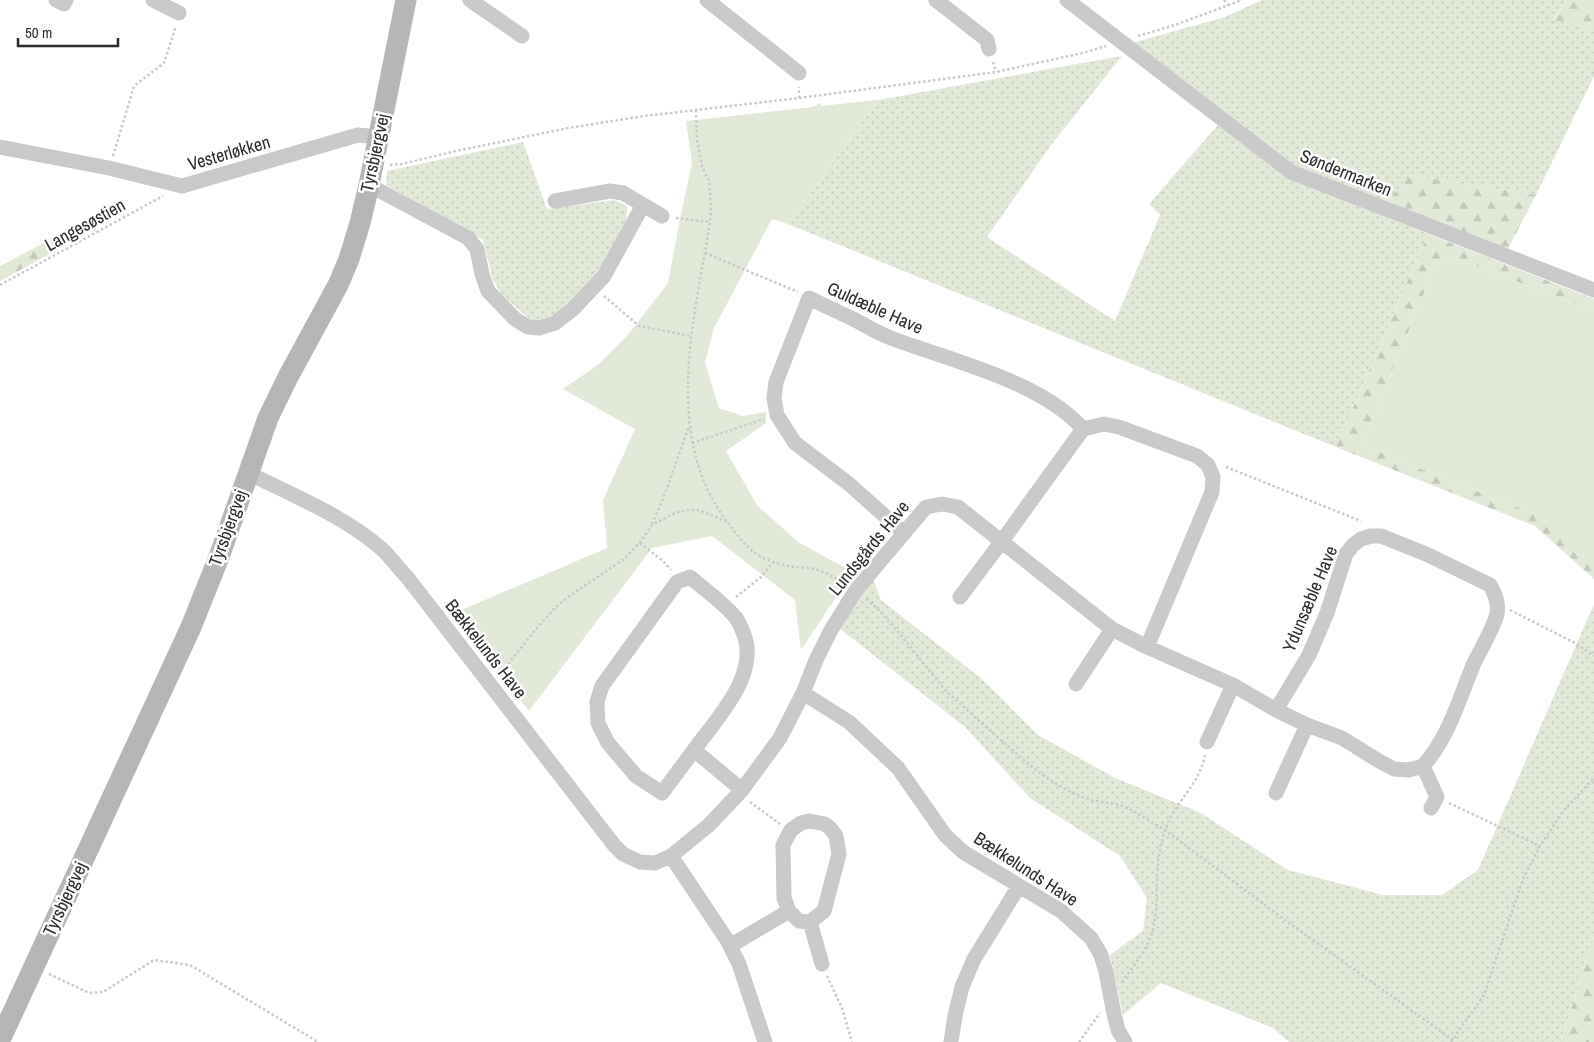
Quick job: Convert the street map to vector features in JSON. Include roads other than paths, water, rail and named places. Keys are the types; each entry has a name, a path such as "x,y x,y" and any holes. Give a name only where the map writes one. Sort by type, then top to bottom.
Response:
{"street":[{"path":"56,0 64,4 66,0"},
{"path":"153,0 179,13"},
{"name":"Tyrsbjergvej","path":"0,1040 191,627 219,557 268,418 338,285 349,259 369,185 406,0"},
{"path":"470,0 522,36"},
{"path":"707,0 799,73"},
{"path":"936,0 987,40 990,48"},
{"name":"Søndermarken","path":"1067,0 1291,172 1594,290"},
{"name":"Vesterløkken","path":"0,147 109,168 182,186 358,135 379,137"},
{"path":"369,185 468,238 477,249 488,291 515,319 528,327 539,328 555,323 573,309 604,276 642,205"},
{"path":"555,201 610,191 623,193 662,216"},
{"name":"Guldæble Have","path":"904,533 849,484 795,443 777,415 774,398 776,382 808,298 889,338 1001,377 1045,398 1074,419 1083,430"},
{"path":"960,597 1083,430 1104,424 1119,427 1197,456 1208,465 1213,477 1212,492 1147,647"},
{"name":"Bækkelunds Have","path":"248,472 338,518 384,552 406,577 614,845 623,854 640,862 655,863 671,856 709,825 740,792 780,738 803,693 849,722 898,768 945,835 963,852 1061,911 1091,938 1101,955 1118,1030 1125,1042"},
{"name":"Lundsgårds Have","path":"803,693 816,660 831,630 856,590 926,507 942,504 958,507 1112,629 1147,647 1233,685 1276,710 1307,725 1342,738 1394,768 1409,770 1423,766"},
{"name":"Ydunsæble Have","path":"1276,710 1308,656 1327,613 1346,554 1361,539 1381,536 1426,554 1490,585 1496,594 1498,603 1496,614 1448,728 1423,766"},
{"path":"690,577 725,606 738,620 746,639 748,656 744,674 733,697 694,750 662,793 636,776 608,743 598,723 597,702 602,686 677,582 690,577"},
{"path":"1076,684 1112,629"},
{"path":"1207,742 1233,685"},
{"path":"1276,793 1307,725"},
{"path":"694,750 740,792"},
{"path":"1423,766 1434,802"},
{"path":"809,821 825,824 836,836 839,854 824,911 810,922 799,921 789,911 784,898 783,845 790,831 801,823 809,821"},
{"path":"671,856 730,946 739,964 766,1042"},
{"path":"951,1042 962,987 974,959 1019,886"},
{"path":"730,946 789,911"},
{"path":"810,922 822,964"}]}
